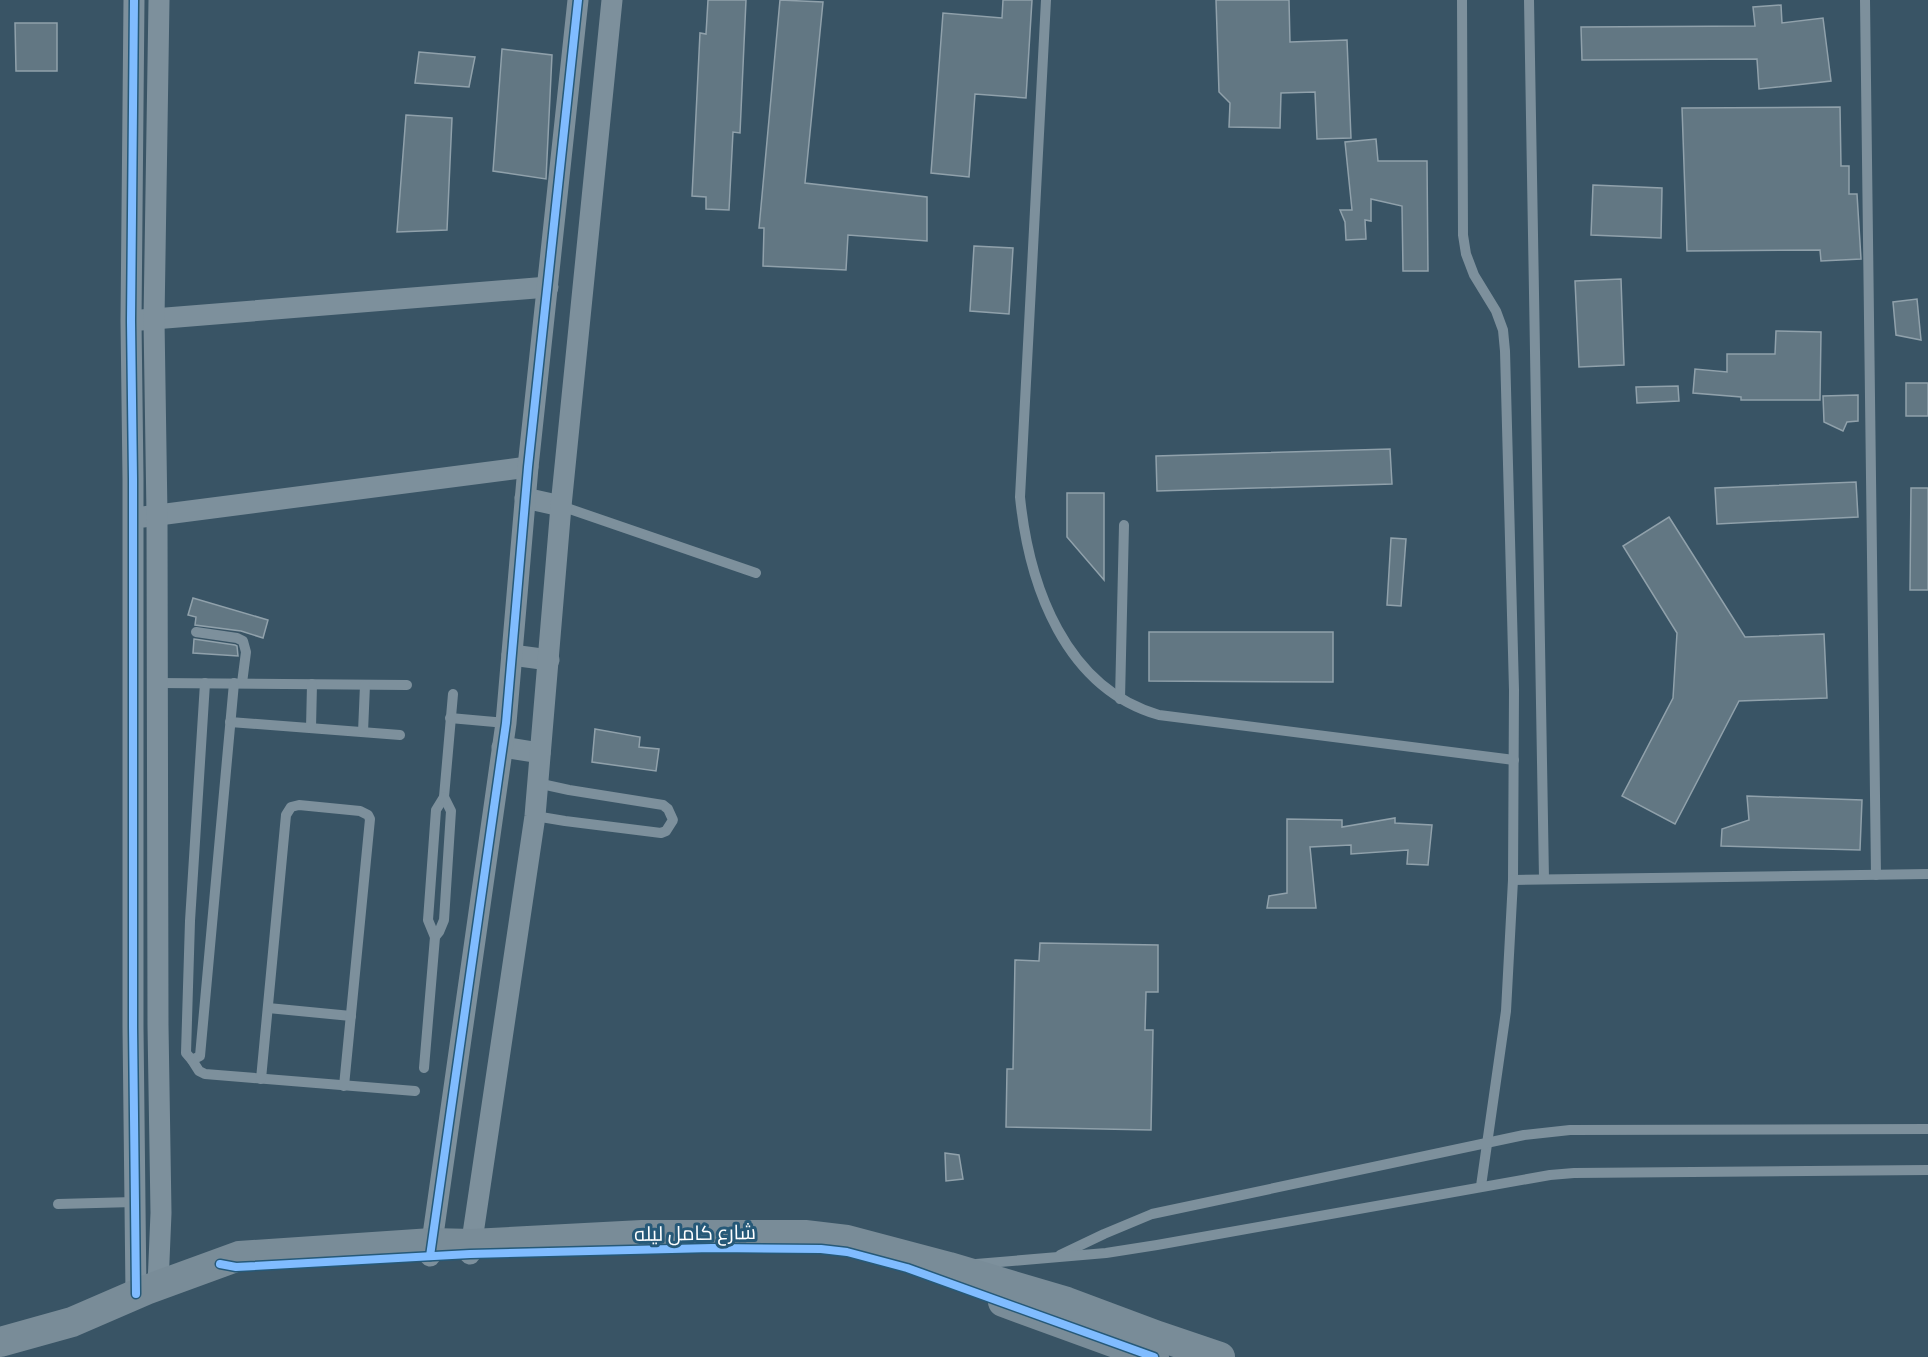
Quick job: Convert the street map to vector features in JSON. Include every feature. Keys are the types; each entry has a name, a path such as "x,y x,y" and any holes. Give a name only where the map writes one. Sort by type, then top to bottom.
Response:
{"street":[{"path":"134,0 131,321 134,1207 147,1290"},
{"path":"147,1290 161,1213 154,320 159,0"},
{"path":"431,1249 506,723 528,467 578,0"},
{"path":"471,1249 535,816 561,506 612,0"},
{"path":"576,27 609,30"},
{"path":"557,204 592,208"},
{"path":"131,321 549,284 568,271 585,275"},
{"path":"549,284 564,299 582,298"},
{"path":"133,518 528,467"},
{"path":"133,479 156,479"},
{"path":"525,498 561,506"},
{"path":"512,655 549,660"},
{"path":"133,684 158,682"},
{"path":"502,747 540,753"},
{"path":"134,1207 161,1213"},
{"name":"شارع كامل ليله","path":"471,1249 642,1235 805,1235 847,1240 1067,1302 1220,1357"},
{"name":"شارع كامل ليله","path":"0,1342 72,1322 147,1290 239,1256 431,1249 821,1249 847,1252 907,1268 1154,1357"},
{"path":"907,1268 949,1267"}],"lane":[{"path":"1046,0 1020,497 1031,564 1042,596 1065,643 1088,673 1120,699 1141,710 1159,715 1514,760"},
{"path":"1462,0 1463,235 1466,254 1474,275 1496,311 1503,330 1514,690 1513,880 1506,1011 1481,1186"},
{"path":"1529,0 1545,879"},
{"path":"1864,0 1876,875"},
{"path":"561,506 756,573"},
{"path":"1120,699 1124,525"},
{"path":"192,1059 200,1056 230,722 246,652 243,641 237,638 196,632"},
{"path":"158,682 407,685"},
{"path":"205,683 190,921 186,1053 204,1074 415,1091"},
{"path":"311,728 312,684"},
{"path":"363,732 365,685"},
{"path":"424,1068 435,938 444,920 450,807 444,797 453,694"},
{"path":"450,718 506,723"},
{"path":"230,722 400,735"},
{"path":"535,816 661,833 666,831 673,820 668,809 663,805 537,783"},
{"path":"261,1079 286,815 291,807 310,806 360,811 368,815 370,819 344,1086"},
{"path":"1513,880 1928,874"},
{"path":"190,921 212,923"},
{"path":"268,1008 351,1016"},
{"path":"1055,1257 1152,1214 1524,1135 1570,1130 1928,1129"},
{"path":"949,1267 1157,1245 1481,1186 1574,1173 1928,1170"},
{"path":"58,1204 134,1207"}],"building":[{"path":"708,0 746,0 740,133 733,132 729,210 706,209 706,197 692,196 700,33 706,34"},
{"path":"780,0 823,2 805,183 927,197 927,241 848,235 846,270 763,266 764,228 759,228"},
{"path":"1003,0 1032,0 1026,98 975,94 969,177 931,173 943,13 1002,18"},
{"path":"1216,0 1289,0 1290,42 1347,40 1351,138 1317,139 1315,92 1281,93 1280,128 1229,127 1230,103 1219,92"},
{"path":"1781,5 1782,23 1823,18 1831,81 1759,89 1757,59 1582,60 1581,27 1755,26 1753,7"},
{"path":"15,23 57,23 57,71 16,71"},
{"path":"502,49 552,55 546,179 493,171"},
{"path":"419,52 475,57 469,87 415,83"},
{"path":"1840,107 1841,166 1849,166 1849,194 1857,194 1861,259 1821,261 1820,250 1687,251 1682,108"},
{"path":"406,115 452,118 447,230 397,232"},
{"path":"1376,139 1378,161 1427,161 1428,271 1403,271 1402,206 1371,199 1371,221 1365,220 1366,239 1346,240 1345,222 1340,210 1352,210 1345,142"},
{"path":"1593,185 1662,188 1661,238 1591,235"},
{"path":"974,246 1013,248 1009,314 970,311"},
{"path":"1621,279 1624,365 1579,367 1575,281"},
{"path":"1917,299 1921,340 1896,335 1893,302"},
{"path":"1776,331 1821,332 1820,400 1741,400 1741,397 1693,393 1695,369 1727,372 1727,354 1775,354"},
{"path":"1906,383 1928,383 1928,416 1906,416"},
{"path":"1678,386 1679,401 1637,403 1636,387"},
{"path":"1858,395 1858,421 1847,422 1843,431 1824,422 1823,396"},
{"path":"1390,449 1392,484 1157,491 1156,456"},
{"path":"1856,482 1858,517 1717,524 1715,488"},
{"path":"1911,488 1928,488 1928,590 1910,590"},
{"path":"1067,493 1104,493 1104,580 1067,537"},
{"path":"1669,517 1745,637 1824,634 1827,698 1739,701 1675,824 1622,796 1673,698 1677,633 1623,546"},
{"path":"1391,538 1406,539 1401,606 1387,605"},
{"path":"193,598 268,620 263,638 241,631 195,625 196,617 188,615"},
{"path":"1149,632 1333,632 1333,682 1149,681"},
{"path":"194,639 235,645 238,656 193,653"},
{"path":"595,729 640,737 639,747 659,749 656,771 592,762"},
{"path":"1747,796 1862,800 1860,850 1721,846 1722,829 1749,820"},
{"path":"1395,818 1395,823 1432,825 1428,865 1407,864 1408,850 1351,854 1351,845 1310,847 1316,908 1267,908 1269,896 1287,893 1287,819 1342,820 1342,827"},
{"path":"1040,943 1158,945 1158,992 1146,992 1145,1030 1153,1030 1151,1130 1006,1127 1007,1069 1013,1069 1015,960 1039,961"},
{"path":"945,1153 959,1155 963,1179 946,1181"}],"cycle path":[{"path":"134,0 131,321 136,1294"},
{"path":"430,1256 506,723 528,467 578,0"},
{"path":"220,1264 236,1267 470,1254 712,1248 821,1249 847,1252 907,1268 1154,1357"}]}
